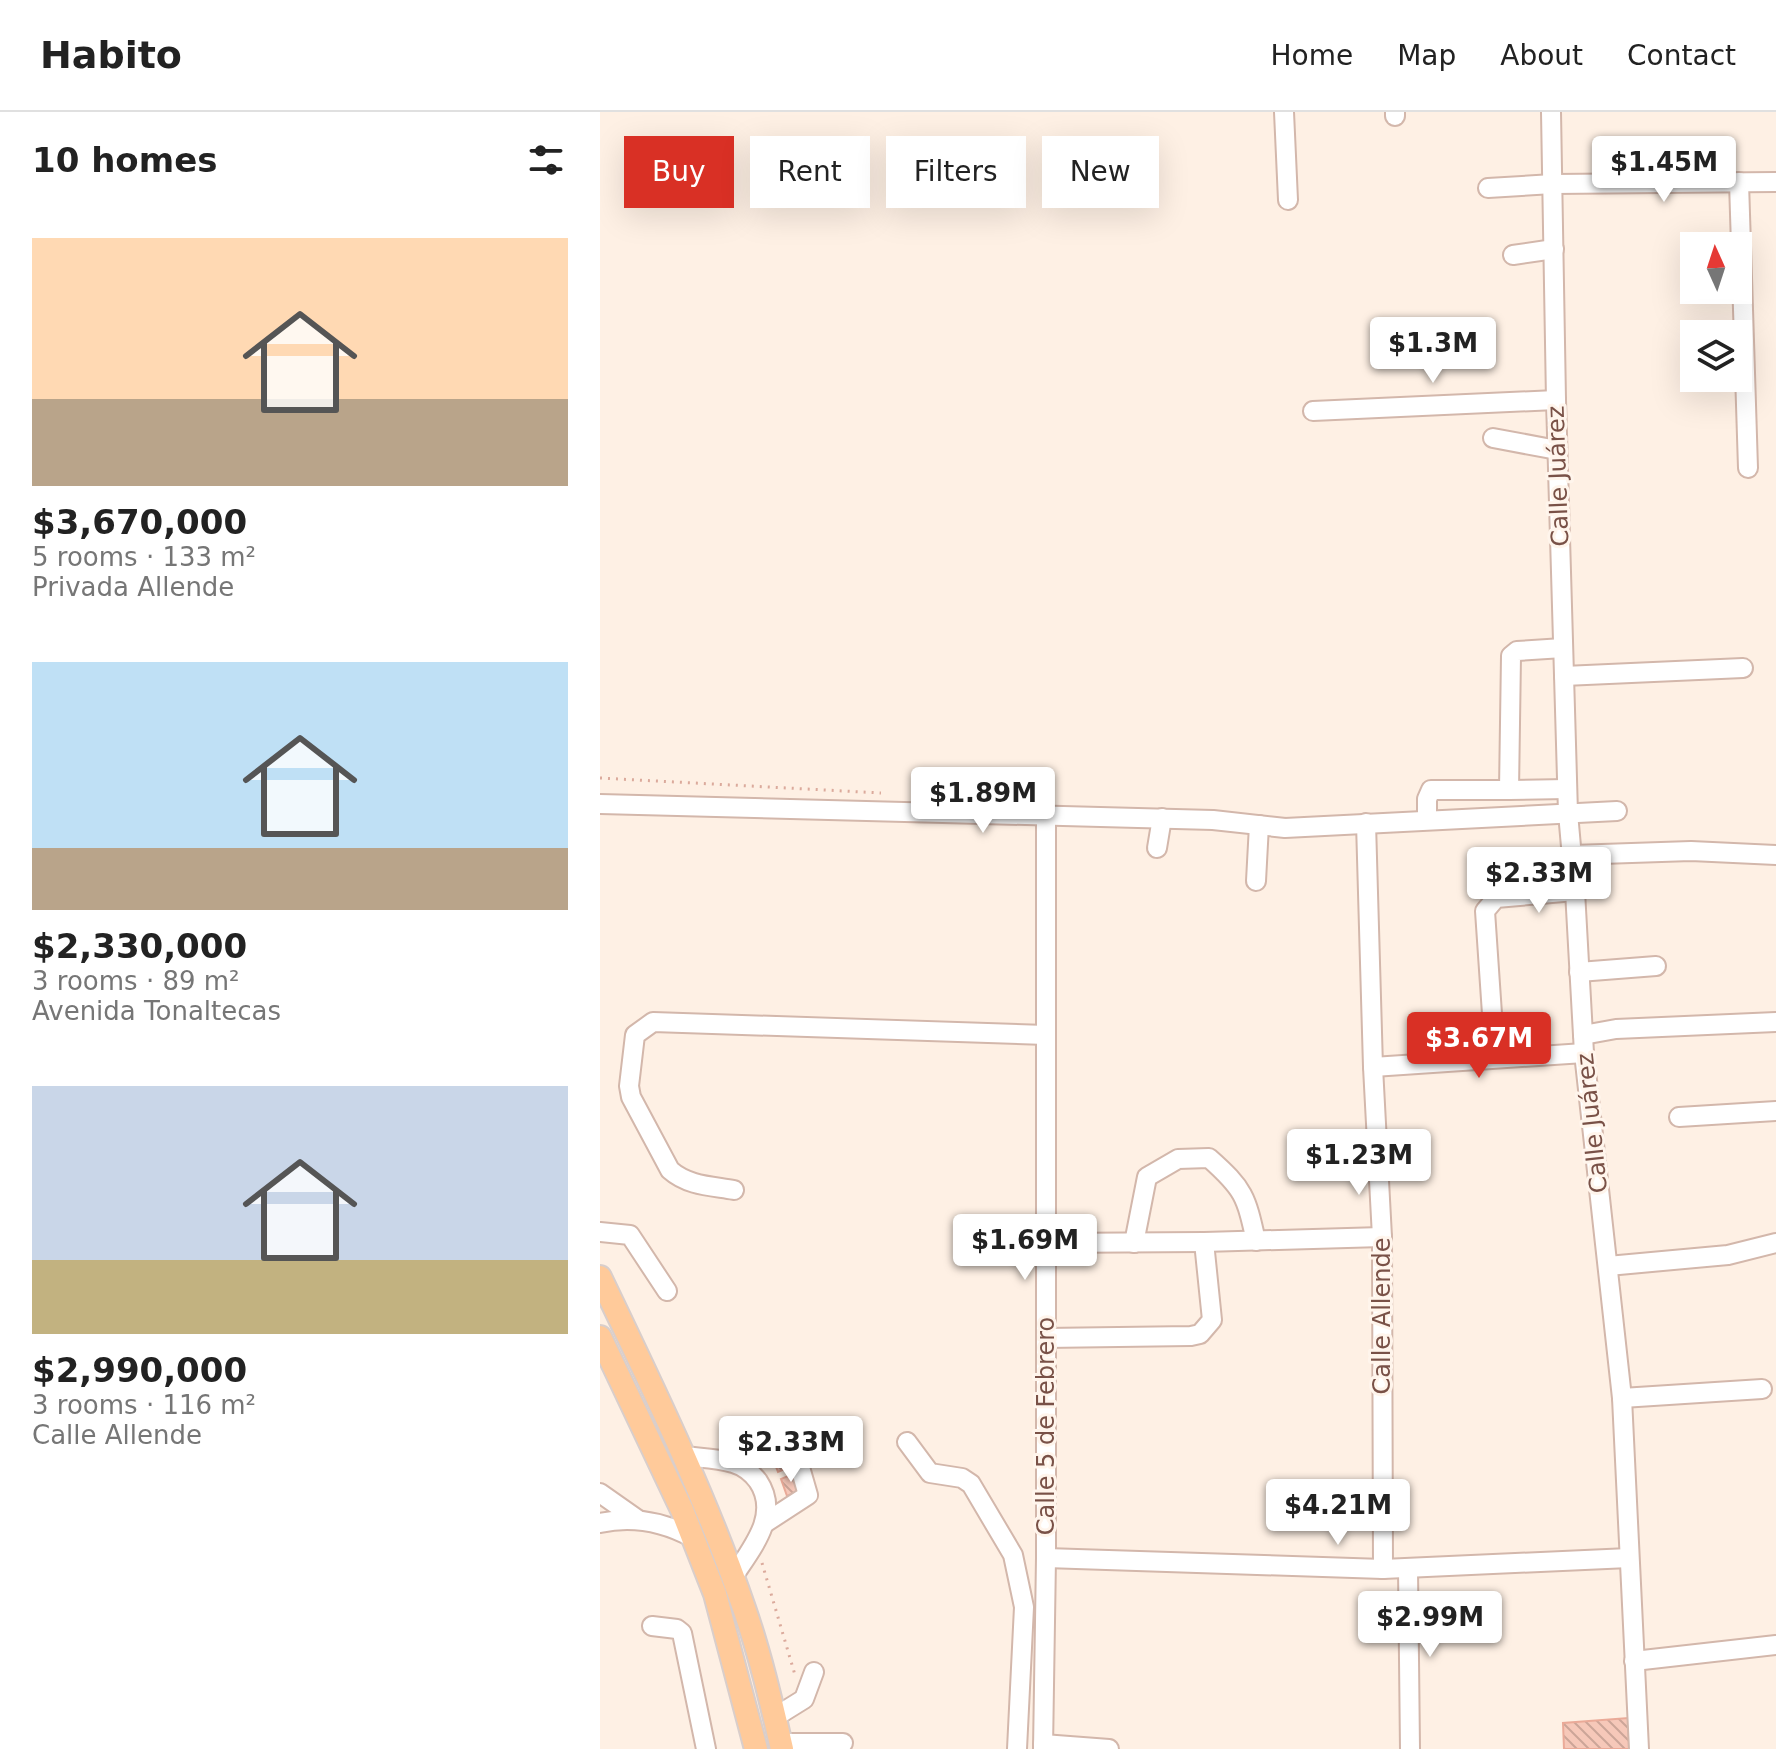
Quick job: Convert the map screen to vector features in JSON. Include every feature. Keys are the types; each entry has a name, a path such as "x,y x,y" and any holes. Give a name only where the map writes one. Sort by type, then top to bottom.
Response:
{"main road":[{"path":"600,1277 684,1456 733,1577 760,1657 782,1746"},
{"path":"600,1337 693,1538 715,1594 756,1749"}],"street":[{"path":"1284,112 1288,200"},
{"name":"Calle Juárez","path":"1551,112 1568,813 1583,1044 1622,1398 1639,1749"},
{"path":"1739,182 1748,468"},
{"path":"1488,188 1553,184 1776,182"},
{"path":"1513,255 1554,249"},
{"path":"1313,411 1556,400"},
{"path":"1493,438 1557,450"},
{"path":"1509,790 1511,656 1517,651 1563,648"},
{"path":"1564,676 1743,668"},
{"path":"1427,820 1427,799 1431,790 1567,789"},
{"path":"600,804 1162,818 1285,828 1617,811"},
{"name":"Calle 5 de Febrero","path":"1043,1746 1046,815"},
{"path":"1157,848 1162,818"},
{"name":"Calle Allende","path":"1366,823 1373,1067 1382,1237 1383,1569"},
{"path":"1256,881 1259,825"},
{"path":"1572,855 1691,851 1776,855"},
{"path":"1495,1058 1485,911 1496,898 1575,891"},
{"path":"1579,972 1656,966"},
{"path":"734,1190 679,1179 670,1170 631,1097 629,1086 635,1035 653,1022 1046,1035"},
{"path":"1373,1067 1495,1058 1583,1044 1616,1029 1776,1022"},
{"path":"1679,1117 1776,1111"},
{"path":"1134,1243 1147,1177 1178,1159 1209,1158 1229,1176 1247,1199 1256,1241"},
{"path":"600,1232 630,1235 667,1291"},
{"path":"1045,1243 1382,1237"},
{"path":"1046,1338 1200,1334 1212,1320 1204,1242"},
{"path":"1608,1266 1728,1255 1776,1243"},
{"path":"1622,1398 1762,1389"},
{"path":"735,1463 785,1439 793,1443 808,1495 765,1523"},
{"path":"907,1442 930,1473 962,1478 971,1484 1013,1555 1024,1607 1017,1749"},
{"path":"684,1456 735,1463 750,1472 761,1487 766,1505 765,1523 733,1577"},
{"path":"600,1493 639,1520"},
{"path":"600,1523 639,1520 667,1526 693,1538"},
{"path":"1046,1558 1383,1569 1629,1558"},
{"path":"1408,1569 1410,1749"},
{"path":"652,1626 677,1629 682,1633 706,1749"},
{"path":"1634,1661 1776,1645"},
{"path":"775,1717 801,1702 814,1672"},
{"path":"782,1746 843,1743"},
{"path":"1043,1746 1109,1749"}],"path":[{"path":"756,1542 790,1652 801,1702"}],"building":[{"path":"786,1448 792,1466 778,1472 771,1454"},
{"path":"795,1473 801,1490 787,1496 781,1479"},
{"path":"1628,1718 1629,1749 1564,1749 1563,1723"}]}
